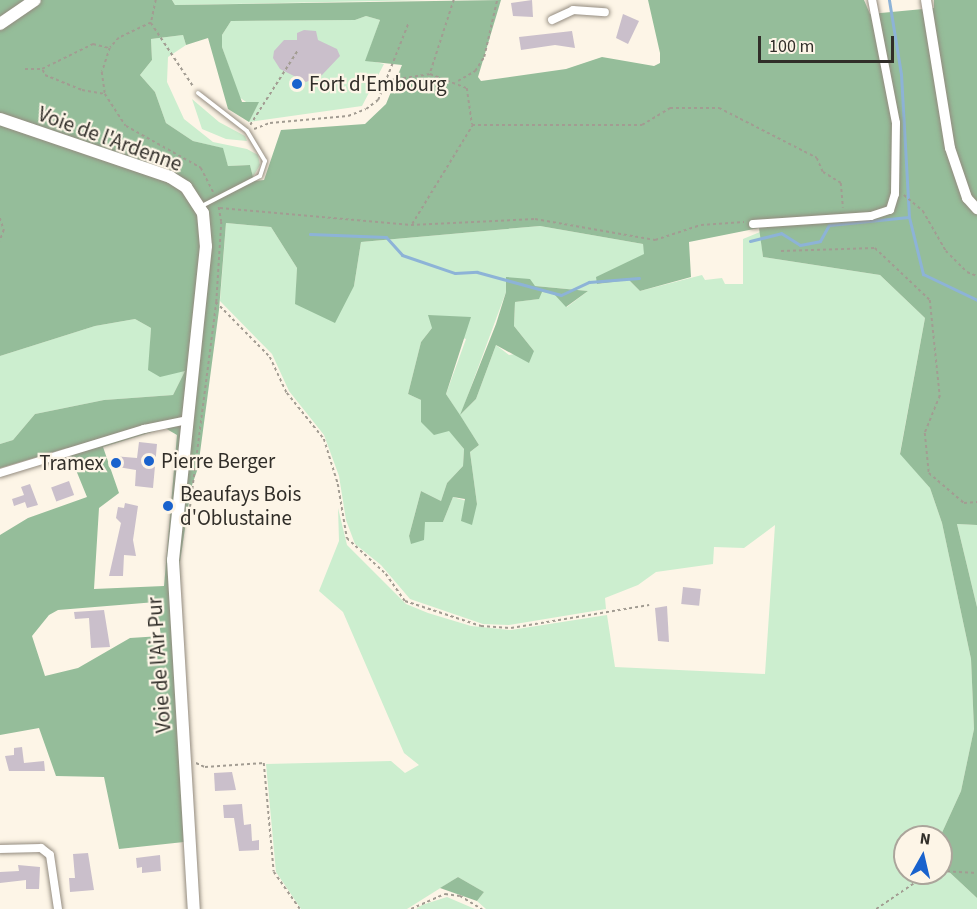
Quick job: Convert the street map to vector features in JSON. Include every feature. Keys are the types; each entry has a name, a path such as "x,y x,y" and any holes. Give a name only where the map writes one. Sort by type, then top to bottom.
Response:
{"main road":[{"path":"0,24 35,0"},
{"name":"Voie de l'Ardenne","path":"0,119 170,177 186,187 201,206"},
{"path":"188,420 206,246 201,206"},
{"name":"Voie de l'Air Pur","path":"188,420 173,575 194,909"}],"street":[{"path":"572,0 573,10"},
{"path":"753,224 844,215 884,214 890,210 895,191 893,97 872,0"},
{"path":"926,0 950,148 967,198 977,209"},
{"path":"552,20 573,10 605,12"},
{"path":"0,473 144,429 188,420"},
{"path":"0,849 41,848 50,855 58,909"}],"lane":[{"path":"198,93 247,131 260,149 264,169 260,176 201,206"}],"path":[{"path":"156,0 151,23 198,93"},
{"path":"430,74 454,0"},
{"path":"458,81 475,71 484,57 497,0"},
{"path":"151,23 119,38 110,48 102,72 105,94 126,126 201,168 215,197 221,222 216,302 189,515"},
{"path":"247,131 270,123 348,116 378,100 408,24"},
{"path":"25,69 42,69 93,44 110,48"},
{"path":"247,131 257,108 298,50"},
{"path":"42,69 45,75 82,90 105,94"},
{"path":"384,81 430,74 458,81 467,88 472,125 411,225"},
{"path":"472,125 642,125 670,108 719,108 817,158 823,172 841,183 844,215"},
{"path":"895,191 913,200 946,251 967,272 977,276"},
{"path":"219,208 411,225 535,219 655,240 701,225 753,224"},
{"path":"0,218 4,231 0,241"},
{"path":"781,251 875,248 930,300 940,396 926,433 929,473 964,503 977,502"},
{"path":"216,302 270,357 287,393 324,439 338,484 348,538 386,574 405,601 481,626 511,628 649,605"},
{"path":"195,759 197,765 205,767 264,763 274,872 300,909"},
{"path":"953,872 977,873"},
{"path":"876,909 911,885"},
{"path":"411,909 445,894 460,896 482,909"}],"green space":[{"path":"0,0 172,0 175,5 501,0 478,77 481,81 566,69 602,57 654,66 660,63 660,53 648,0 864,0 870,14 934,8 934,0 977,0 977,525 957,524 977,607 977,898 953,876 953,825 945,825 961,791 974,729 971,659 942,523 930,488 900,454 925,318 880,275 763,257 759,228 689,242 691,277 640,291 629,280 597,284 596,277 644,254 643,244 540,226 361,242 354,286 335,323 295,304 297,268 271,227 226,223 219,310 198,468 191,488 180,562 184,842 119,849 104,777 56,776 39,728 0,735 0,535 28,518 87,497 67,448 0,468 0,444 13,440 35,414 104,400 173,395 185,371 160,377 148,370 151,328 135,319 95,326 0,356","holes":["366,16 380,20 365,61 402,65 386,104 365,124 281,130 264,180 254,181 250,165 228,166 223,148 193,141 166,123 155,92 140,75 152,60 151,39 183,35 186,45 208,38 228,109 249,122 259,102 242,102 222,47 222,35 231,21 355,20","165,428 177,435 164,586 94,589 99,508 119,493 103,447","156,602 161,636 130,638 78,668 45,676 32,636 49,615 58,610"]},
{"path":"172,0 426,0 175,5"},
{"path":"366,16 380,20 366,60 384,64 362,106 249,122 258,103 249,104 239,97 222,47 222,35 231,21 355,20"},
{"path":"183,35 186,45 168,57 167,82 184,119 213,142 247,149 258,155 260,165 253,177 250,165 228,166 222,148 193,141 166,123 155,92 140,75 152,60 151,39"},
{"path":"192,99 219,122 245,136 247,141 226,139 202,129"},
{"path":"226,223 271,227 297,268 296,304 354,286 361,242 540,226 643,244 645,254 597,284 629,280 640,291 702,275 705,280 722,278 725,284 743,284 743,239 760,232 763,257 880,275 925,318 900,453 930,488 942,523 971,659 974,729 961,791 945,825 893,825 893,885 953,885 953,876 977,898 977,909 486,909 477,901 484,892 458,877 407,909 301,909 276,872 266,764 391,761 405,773 419,765 404,753 343,612 319,591 339,541 338,508 347,545 406,604 428,613 471,626 511,630 607,615 615,667 765,674 775,525 744,548 714,547 713,564 656,572 638,585 605,598 606,609 509,625 483,624 410,599 381,565 355,544 346,520 339,476 324,435 289,391 272,354 220,301","holes":["535,286 588,291 567,307 553,293 541,292 538,299 515,302 514,326 534,351 509,355 496,345 476,399 461,414 506,292","432,328 466,339 446,394 479,445 470,452 477,504 453,497 443,522 425,522 412,544 409,536 421,491 441,501 447,483 463,466 464,449 449,430 421,422 421,400 408,394 421,342"]},
{"path":"506,277 530,279 535,286 588,291 566,307 553,293 542,292 539,299 515,302 514,326 534,351 529,363 496,345 476,399 460,415 496,324 506,292"},
{"path":"428,315 471,317 446,394 479,445 470,452 477,504 472,525 461,521 465,499 453,497 443,522 425,522 424,540 411,544 409,536 421,491 441,501 447,483 463,466 464,449 449,431 434,435 421,422 421,400 408,394 421,342 432,328"},
{"path":"135,319 151,328 149,370 185,371 173,395 104,400 35,414 13,440 0,444 0,356 95,326"},
{"path":"957,524 977,525 977,607"},
{"path":"458,877 484,892 477,901 440,888"},
{"path":"447,897 475,909 416,909 422,905"}],"building":[{"path":"532,0 533,17 513,16 511,3"},
{"path":"623,14 639,21 628,44 616,38"},
{"path":"304,30 316,31 318,40 337,49 340,56 322,75 306,82 280,69 273,58 274,51 284,40 297,40 297,33"},
{"path":"572,31 575,48 555,45 521,50 519,37"},
{"path":"139,442 157,444 153,488 135,486 136,470 112,466 113,456 137,458"},
{"path":"69,481 74,495 56,502 51,487"},
{"path":"30,484 38,505 27,508 25,502 14,506 12,499 24,495 21,487"},
{"path":"125,503 138,506 133,540 136,556 124,555 123,576 109,576 121,523 116,518 118,507 124,508"},
{"path":"683,587 701,589 699,606 681,604"},
{"path":"667,606 669,642 658,641 655,608"},
{"path":"104,610 110,647 91,648 89,618 75,619 74,612"},
{"path":"22,747 24,763 44,761 45,771 9,771 5,756 14,755 14,748"},
{"path":"232,772 236,790 215,791 214,773"},
{"path":"242,804 244,825 251,824 252,841 259,840 259,850 239,851 234,818 224,818 223,805"},
{"path":"88,853 94,890 70,892 69,878 75,878 73,854"},
{"path":"160,855 161,871 142,873 142,867 137,868 136,858"},
{"path":"18,865 40,867 39,889 26,889 26,880 0,883 0,872 19,871"}],"waterway":[{"path":"889,0 901,74 909,217 923,274 977,300"},
{"path":"750,241 781,233 800,245 820,241 829,225 909,217"},
{"path":"310,234 386,237 402,255 455,273 477,272 561,295 589,282 639,278"}],"place":[{"name":"Fort d'Embourg","path":"297,84"},
{"name":"Pierre Berger","path":"149,461"},
{"name":"Tramex","path":"116,463"},
{"name":"Beaufays Bois d'Oblustaine","path":"168,506"}]}
